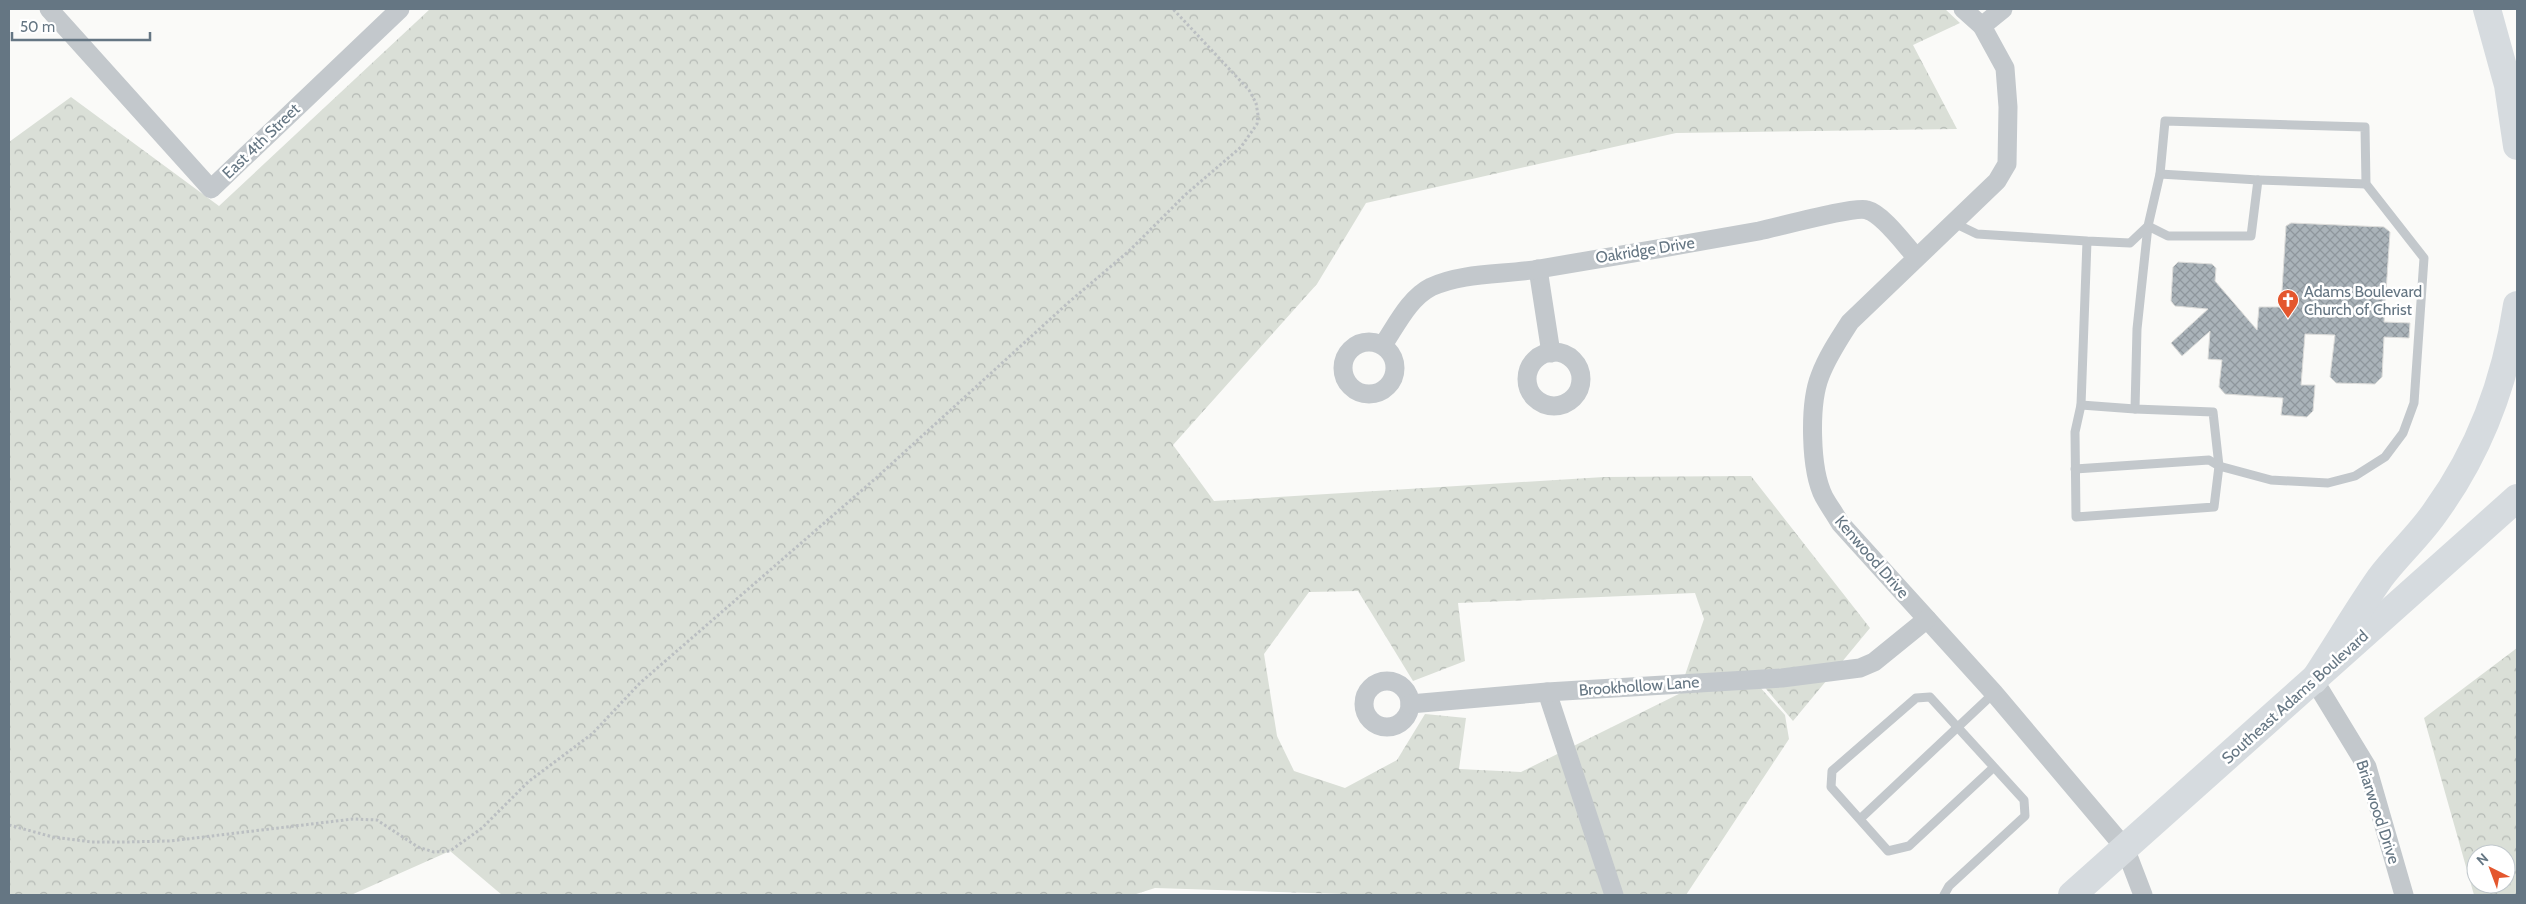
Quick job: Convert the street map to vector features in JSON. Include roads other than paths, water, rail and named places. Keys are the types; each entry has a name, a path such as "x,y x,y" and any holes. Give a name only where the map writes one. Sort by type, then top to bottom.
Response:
{"main road":[{"path":"2488,9 2508,85 2517,146"},
{"path":"2314,680 2381,578 2436,512 2461,474 2494,402 2505,364 2517,305"},
{"name":"Southeast Adams Boulevard","path":"2072,895 2517,498"}],"street":[{"name":"East 4th Street","path":"49,9 211,189 400,9"},
{"name":"Kenwood Drive","path":"1963,9 1982,26 2005,68 2008,107 2007,164 1997,181 1952,222 1850,322 1837,341 1819,377 1812,438 1816,466 1823,495 1840,523 1994,693 2126,848"},
{"path":"1982,26 2003,9"},
{"name":"Oakridge Drive","path":"1383,345 1416,297 1431,287 1463,278 1538,269 1867,210 1882,219 1916,257"},
{"path":"1538,269 1550,353"},
{"name":"Brookhollow Lane","path":"1410,704 1547,692 1782,678 1860,668 1874,662 1927,619"},
{"name":"Briarwood Drive","path":"2314,680 2366,767 2404,895"},
{"path":"1547,692 1614,895"},
{"path":"2126,848 2143,895"}],"lane":[{"path":"2075,469 2209,460 2219,466 2271,480 2328,483 2355,476 2385,457 2403,433 2414,403 2424,258 2366,184 2365,127 2165,121 2160,174 2148,226 2137,329 2135,409"},
{"path":"2160,174 2366,184"},
{"path":"2148,226 2168,236 2251,236 2258,180"},
{"path":"1952,222 1977,234 2130,243 2148,226"},
{"path":"2081,405 2213,412 2219,466 2214,507 2076,517 2075,432 2081,405 2088,241"},
{"path":"1860,820 1994,693"},
{"path":"1944,895 1949,886 2025,816 2024,800 1958,727 1930,698 1916,698 1832,771 1831,787 1888,851 1909,846 1994,767"}],"place":[{"name":"Adams Boulevard Church of Christ","path":"2288,319"}]}
